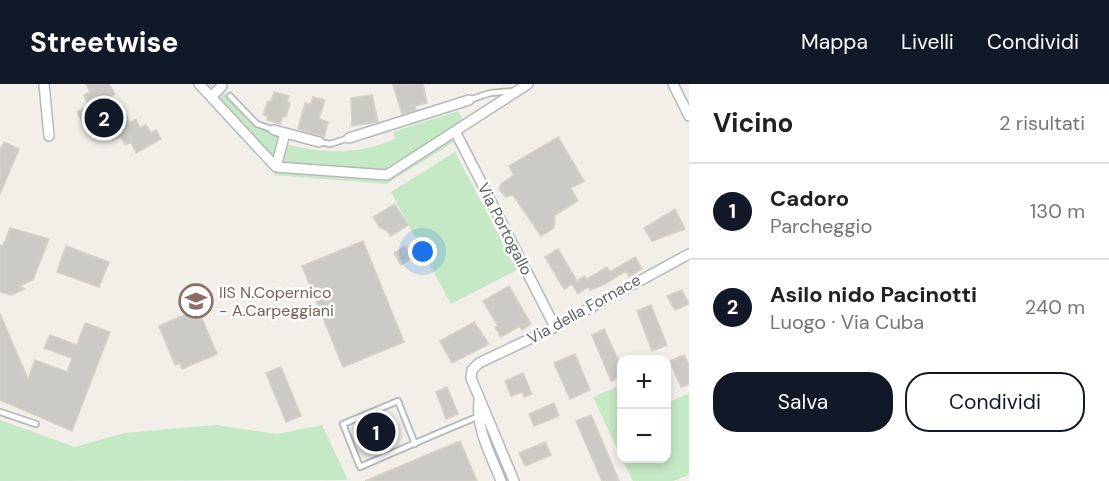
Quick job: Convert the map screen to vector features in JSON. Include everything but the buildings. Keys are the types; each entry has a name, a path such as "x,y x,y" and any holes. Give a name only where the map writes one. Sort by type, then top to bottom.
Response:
{"street":[{"path":"44,84 49,136"},
{"path":"199,84 276,167 387,175 528,84"},
{"path":"673,84 689,116"},
{"path":"211,97 221,85 230,96"},
{"path":"349,138 466,101 472,120"},
{"path":"274,130 320,142"},
{"name":"Via Portogallo","path":"455,131 555,327"},
{"path":"276,167 285,133"},
{"name":"Via della Fornace","path":"480,398 471,374 479,363 555,327 689,254"},
{"path":"480,398 477,417 501,481"},
{"path":"480,398 514,481"},
{"path":"481,431 491,426"},
{"path":"489,450 499,445"}],"lane":[{"path":"466,101 490,93 519,90"},
{"path":"230,96 257,124 274,130"},
{"path":"320,142 330,144 349,138"},
{"path":"415,444 398,401 343,424 360,467 415,444 477,417"},
{"path":"0,412 36,424"}],"green space":[{"path":"202,84 216,84 255,126 281,135 274,162"},
{"path":"458,111 465,122 384,170 282,163 286,144 328,151 367,148 395,139 393,132"},
{"path":"450,137 454,142 386,184 274,175 276,169 386,177"},
{"path":"455,152 517,270 451,304 391,192"},
{"path":"617,387 617,448 593,397"},
{"path":"689,393 689,475 673,481 633,481 624,463 671,463 671,401"},
{"path":"0,420 75,447 124,433 216,425 277,434 322,425 348,480 0,481"}],"place":[{"name":"Asilo nido Pacinotti","path":"104,118"},
{"name":"IIS N.Copernico - A.Carpeggiani","path":"196,301"},
{"name":"Cadoro","path":"376,432"}]}
